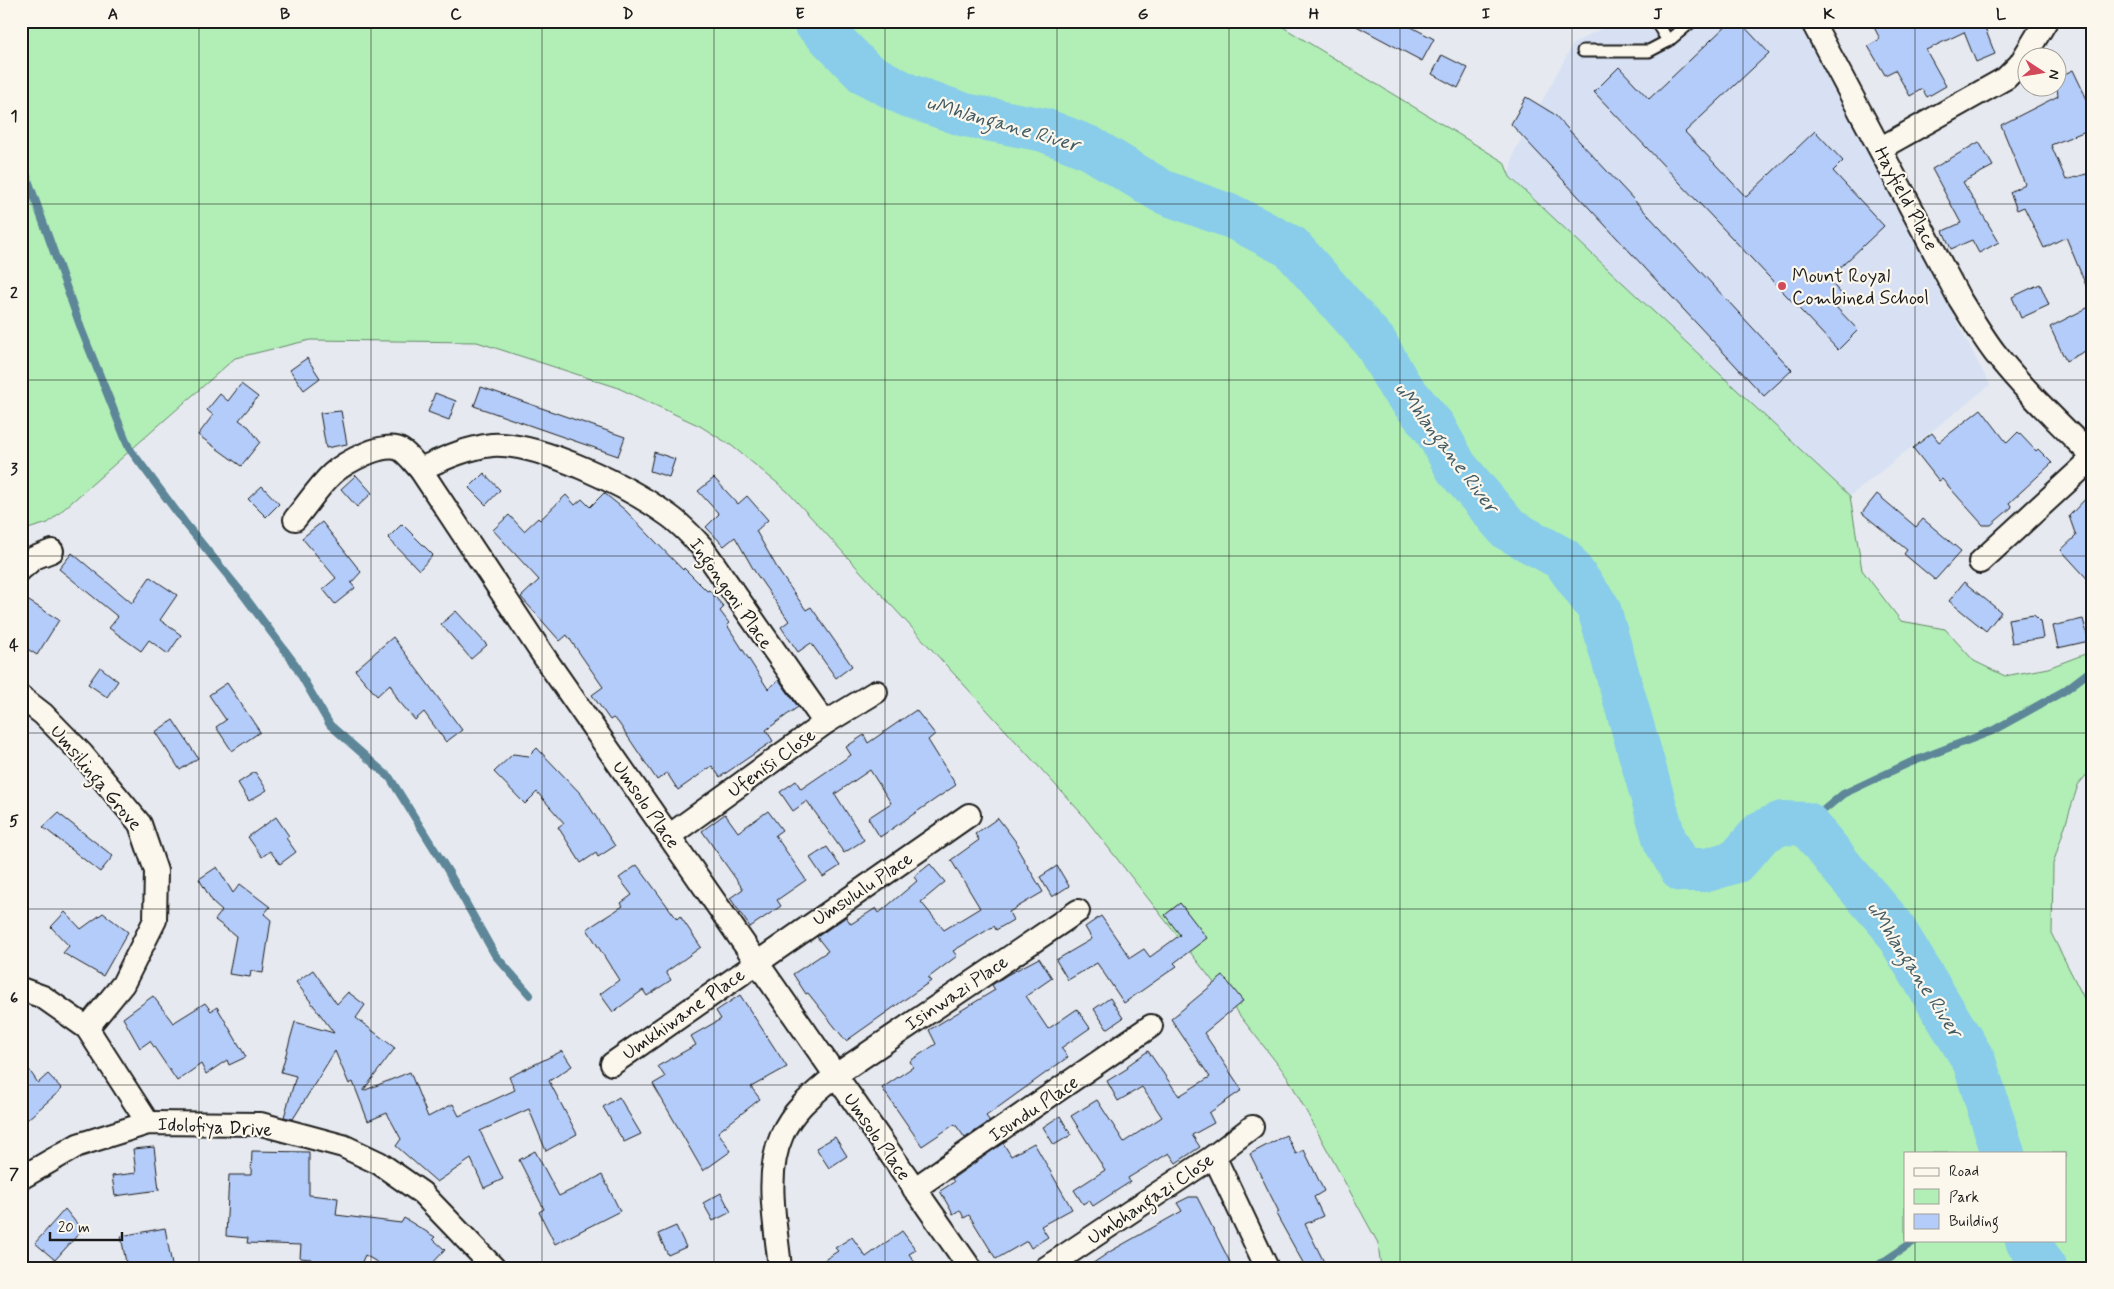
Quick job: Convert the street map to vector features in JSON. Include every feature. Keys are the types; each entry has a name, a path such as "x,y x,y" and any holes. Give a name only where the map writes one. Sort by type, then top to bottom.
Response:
{"street":[{"name":"Hayfield Place","path":"1812,21 1959,298 1975,324 1995,353 2040,404 2093,457"},
{"path":"1881,148 2006,78 2020,64 2046,21"},
{"name":"Ingongoni Place","path":"420,469 469,449 494,445 517,447 547,455 608,480 669,515 702,546 826,723"},
{"name":"Umsolo Place","path":"295,519 332,474 359,457 380,448 392,447 402,450 420,469 533,641 970,1268"},
{"path":"1980,562 2093,457"},
{"path":"21,569 34,558 52,551"},
{"name":"Ufenisi Close","path":"669,836 826,723 876,692"},
{"name":"Umsilinga Grove","path":"21,697 43,714 82,754 140,824 156,871 155,920 123,984 87,1028"},
{"name":"Umsululu Place","path":"755,962 969,815"},
{"name":"Isinwazi Place","path":"780,1268 772,1175 782,1134 809,1098 836,1075 1078,911"},
{"name":"Umkhiwane Place","path":"612,1064 755,962"},
{"path":"21,989 43,997 87,1028 148,1123"},
{"name":"Isundu Place","path":"914,1189 1151,1026"},
{"name":"Idolofiya Drive","path":"21,1178 78,1145 148,1123 261,1124 343,1146 379,1163 422,1193 494,1268"},
{"name":"Umbhangazi Close","path":"1046,1268 1214,1156 1252,1127"},
{"path":"1214,1156 1267,1268"}],"lane":[{"path":"1656,21 1668,41"},
{"path":"1583,51 1648,51 1668,41 1692,21"}],"shaded area":[{"name":"Mount Royal Combined School","path":"1614,21 1798,21 1990,385 1850,496 1509,177 1514,152 1573,44"}],"green space":[{"path":"21,21 1273,21 1504,162 1510,177 1850,496 1862,570 1901,621 1945,629 1974,661 2005,676 2048,668 2093,651 2093,767 2078,785 2053,864 2052,935 2093,1016 2093,1268 1381,1268 1378,1243 1287,1076 1082,814 787,491 732,446 700,426 616,387 477,342 310,340 235,358 48,523 21,531"}],"building":[{"path":"1347,21 1400,21 1434,39 1422,61"},
{"path":"1731,21 1739,21 1769,53 1685,132 1746,197 1815,131 1843,161 1833,171 1884,226 1828,279 1844,297 1835,306 1858,330 1838,350 1594,92 1619,67 1649,99"},
{"path":"1871,21 1986,21 1983,23 1995,54 1976,62 1964,32 1926,50 1946,86 1927,97 1922,89 1910,96 1895,70 1885,75 1868,46 1880,39"},
{"path":"1442,55 1468,68 1458,88 1432,74"},
{"path":"2073,70 2093,112 2093,128 2051,145 2066,180 2093,172 2092,300 2066,237 2044,248 2024,207 2017,210 2010,192 2025,184 2001,125 2054,98 2066,98 2066,73"},
{"path":"1526,97 1554,114 1792,370 1764,396 1511,124"},
{"path":"1979,142 1993,166 1963,182 1999,242 1979,253 1972,240 1951,249 1943,231 1961,223 1932,169"},
{"path":"2040,284 2049,305 2021,318 2012,297"},
{"path":"2093,305 2093,347 2066,361 2050,327"},
{"path":"307,358 320,378 304,390 290,370"},
{"path":"241,384 258,397 239,420 249,427 260,442 241,466 198,435 213,415 207,410 220,394 228,401"},
{"path":"481,387 625,437 618,456 474,406"},
{"path":"435,393 456,401 449,420 428,412"},
{"path":"1981,409 2007,443 2018,432 2036,451 2038,449 2052,463 2009,503 2012,507 1991,525 1983,525 1942,479 1939,481 1913,448 1932,433 1939,442"},
{"path":"341,411 347,444 326,448 320,413"},
{"path":"654,452 675,459 669,477 650,471"},
{"path":"484,473 500,490 486,505 469,488"},
{"path":"356,475 372,493 357,507 341,489"},
{"path":"714,478 738,504 747,496 768,520 756,531 780,573 806,610 811,607 852,666 836,678 811,643 798,652 781,627 789,621 755,572 735,537 724,546 706,527 719,514 698,491"},
{"path":"262,486 279,504 266,517 248,499"},
{"path":"2093,491 2093,585 2061,550 2076,536 2069,516"},
{"path":"604,493 625,510 683,570 684,568 707,591 709,590 724,607 720,611 729,623 727,625 768,689 779,680 798,707 766,730 773,741 720,777 712,766 678,790 667,773 657,780 618,722 613,718 610,720 592,695 603,687 567,635 560,641 521,597 539,580 493,530 509,515 524,531 538,518 540,520 566,495 575,505 582,499 590,507"},
{"path":"1877,494 1916,527 1923,519 1961,551 1935,580 1904,554 1907,550 1862,513"},
{"path":"322,522 361,572 351,583 355,588 335,604 323,589 336,578 302,538"},
{"path":"402,524 433,555 419,570 388,538"},
{"path":"72,553 132,603 150,577 177,595 160,620 181,635 168,654 149,640 141,651 109,628 118,617 59,569"},
{"path":"1964,582 2001,612 1986,631 1949,601"},
{"path":"21,596 59,620 37,655 21,645"},
{"path":"456,611 487,645 471,659 441,624"},
{"path":"2034,615 2040,621 2043,638 2012,643 2008,619"},
{"path":"2083,619 2089,641 2058,648 2053,626"},
{"path":"393,637 462,730 446,742 424,712 415,720 398,700 390,684 377,696 355,670"},
{"path":"100,667 118,681 107,697 88,684"},
{"path":"227,683 260,732 232,751 216,727 226,720 209,695"},
{"path":"916,710 935,734 928,740 956,785 880,837 868,818 891,803 870,770 835,794 864,840 844,853 807,801 793,811 780,792 796,781 801,789 851,755 846,747 864,735 868,743"},
{"path":"173,720 198,758 180,770 155,732"},
{"path":"537,748 581,794 615,846 598,857 596,853 581,863 558,827 564,823 537,792 525,804 494,772 513,754 529,756"},
{"path":"255,772 267,790 249,801 238,783"},
{"path":"768,811 782,830 775,835 806,880 777,900 781,906 750,927 730,898 743,889 702,831 725,814 738,832"},
{"path":"58,813 113,856 100,872 43,827"},
{"path":"276,817 289,836 286,838 296,852 280,864 270,851 262,857 248,837"},
{"path":"998,818 1019,846 1017,848 1043,892 1009,912 1013,920 996,930 994,926 953,951 957,956 928,978 931,981 846,1041 808,993 806,994 793,974 828,951 817,937 846,917 851,924 876,908 879,913 917,881 914,877 930,864 945,882 921,902 944,930 980,908 951,860 979,840 975,834"},
{"path":"827,847 840,866 823,877 810,858"},
{"path":"637,865 677,919 680,916 701,947 666,972 671,980 647,996 643,990 613,1012 600,994 619,980 587,929 623,906 621,903 632,895 619,878"},
{"path":"1057,866 1069,886 1052,897 1040,877"},
{"path":"217,867 233,893 240,884 270,907 264,914 271,920 263,973 251,971 250,977 229,974 236,936 215,920 222,911 214,904 199,879"},
{"path":"1180,903 1207,938 1174,963 1177,966 1124,1003 1097,963 1068,980 1056,960 1092,939 1085,927 1101,916 1130,958 1144,949 1150,957 1180,935 1165,915"},
{"path":"65,912 81,929 103,913 128,932 103,976 63,953 69,946 51,927"},
{"path":"1039,958 1052,978 1026,996 1048,1029 1077,1009 1090,1028 1061,1048 1068,1057 986,1116 990,1121 965,1138 955,1124 922,1146 882,1088 913,1067 910,1061 936,1044 929,1030 995,990 992,985 1007,975"},
{"path":"313,970 337,1004 348,992 365,1005 356,1018 395,1048 363,1091 410,1072 428,1117 453,1104 459,1116 515,1090 509,1077 562,1051 572,1066 549,1081 577,1134 546,1151 529,1109 480,1131 503,1179 484,1188 471,1159 437,1182 396,1146 401,1139 387,1113 368,1121 353,1082 349,1084 335,1051 293,1119 284,1117 296,1076 281,1072 295,1022 334,1033 296,982"},
{"path":"1223,976 1243,1001 1204,1033 1242,1090 1209,1113 1214,1123 1192,1135 1200,1147 1176,1163 1169,1153 1128,1178 1130,1182 1093,1206 1089,1200 1083,1204 1074,1190 1105,1170 1071,1116 1097,1100 1124,1142 1162,1117 1142,1087 1118,1101 1107,1081 1128,1068 1127,1066 1148,1051 1179,1096 1210,1077 1171,1019"},
{"path":"740,995 787,1067 751,1087 760,1099 718,1132 731,1151 703,1171 653,1084 665,1077 658,1066 696,1045 691,1036 721,1019 716,1011"},
{"path":"153,996 173,1023 205,1003 211,1011 217,1007 246,1057 229,1065 227,1060 206,1074 201,1064 177,1081 150,1041 140,1048 123,1018"},
{"path":"1110,998 1123,1018 1107,1029 1094,1009"},
{"path":"21,1058 38,1083 48,1074 62,1089 21,1125"},
{"path":"619,1097 641,1134 624,1142 603,1107"},
{"path":"1060,1116 1071,1135 1054,1145 1043,1127"},
{"path":"1286,1135 1296,1154 1304,1150 1324,1191 1314,1197 1323,1216 1305,1224 1327,1268 1306,1268 1276,1214 1279,1212 1250,1154"},
{"path":"835,1137 847,1156 829,1168 816,1148"},
{"path":"1003,1143 1011,1156 1034,1143 1072,1209 1041,1226 1048,1237 1031,1248 1027,1241 996,1259 969,1215 964,1218 960,1210 953,1214 940,1191 954,1182 952,1179"},
{"path":"154,1147 159,1190 115,1196 112,1176 136,1173 133,1149"},
{"path":"252,1151 309,1152 309,1195 338,1198 336,1215 401,1223 404,1218 435,1237 433,1239 445,1250 428,1268 387,1268 365,1255 359,1268 310,1268 311,1259 300,1258 301,1245 247,1243 248,1238 226,1236 229,1175 251,1175"},
{"path":"535,1151 559,1196 602,1175 620,1211 555,1244 539,1212 544,1209 519,1160"},
{"path":"721,1193 731,1212 713,1221 703,1203"},
{"path":"1189,1197 1197,1197 1233,1268 1086,1268 1111,1251 1182,1211 1177,1203"},
{"path":"65,1209 82,1230 55,1260 35,1243"},
{"path":"676,1226 686,1247 668,1255 658,1234"},
{"path":"165,1228 172,1265 154,1268 127,1268 121,1236"},
{"path":"902,1231 916,1250 909,1254 919,1268 812,1268 838,1251 835,1248 852,1237 866,1257"}],"waterway":[{"name":"uMhlangane River","path":"814,21 864,72 907,95 965,115 1044,130 1090,148 1163,192 1235,218 1291,247 1375,342 1399,385 1434,427 1456,467 1508,529 1563,559 1599,609 1665,841 1682,870 1707,870 1737,861 1762,832 1782,823 1807,824 1891,924 1974,1061 2003,1152"},
{"path":"21,160 82,331 129,448 292,660 330,725 390,778 448,871 495,955 530,995"},
{"path":"1807,824 1843,794 1909,763 1992,731 2064,691 2093,669"},
{"path":"1874,1268 1913,1242"},
{"name":"uMhlangane River","path":"2028,1242 2045,1268"}],"place":[{"name":"Mount Royal Combined School","path":"1782,286"}]}
